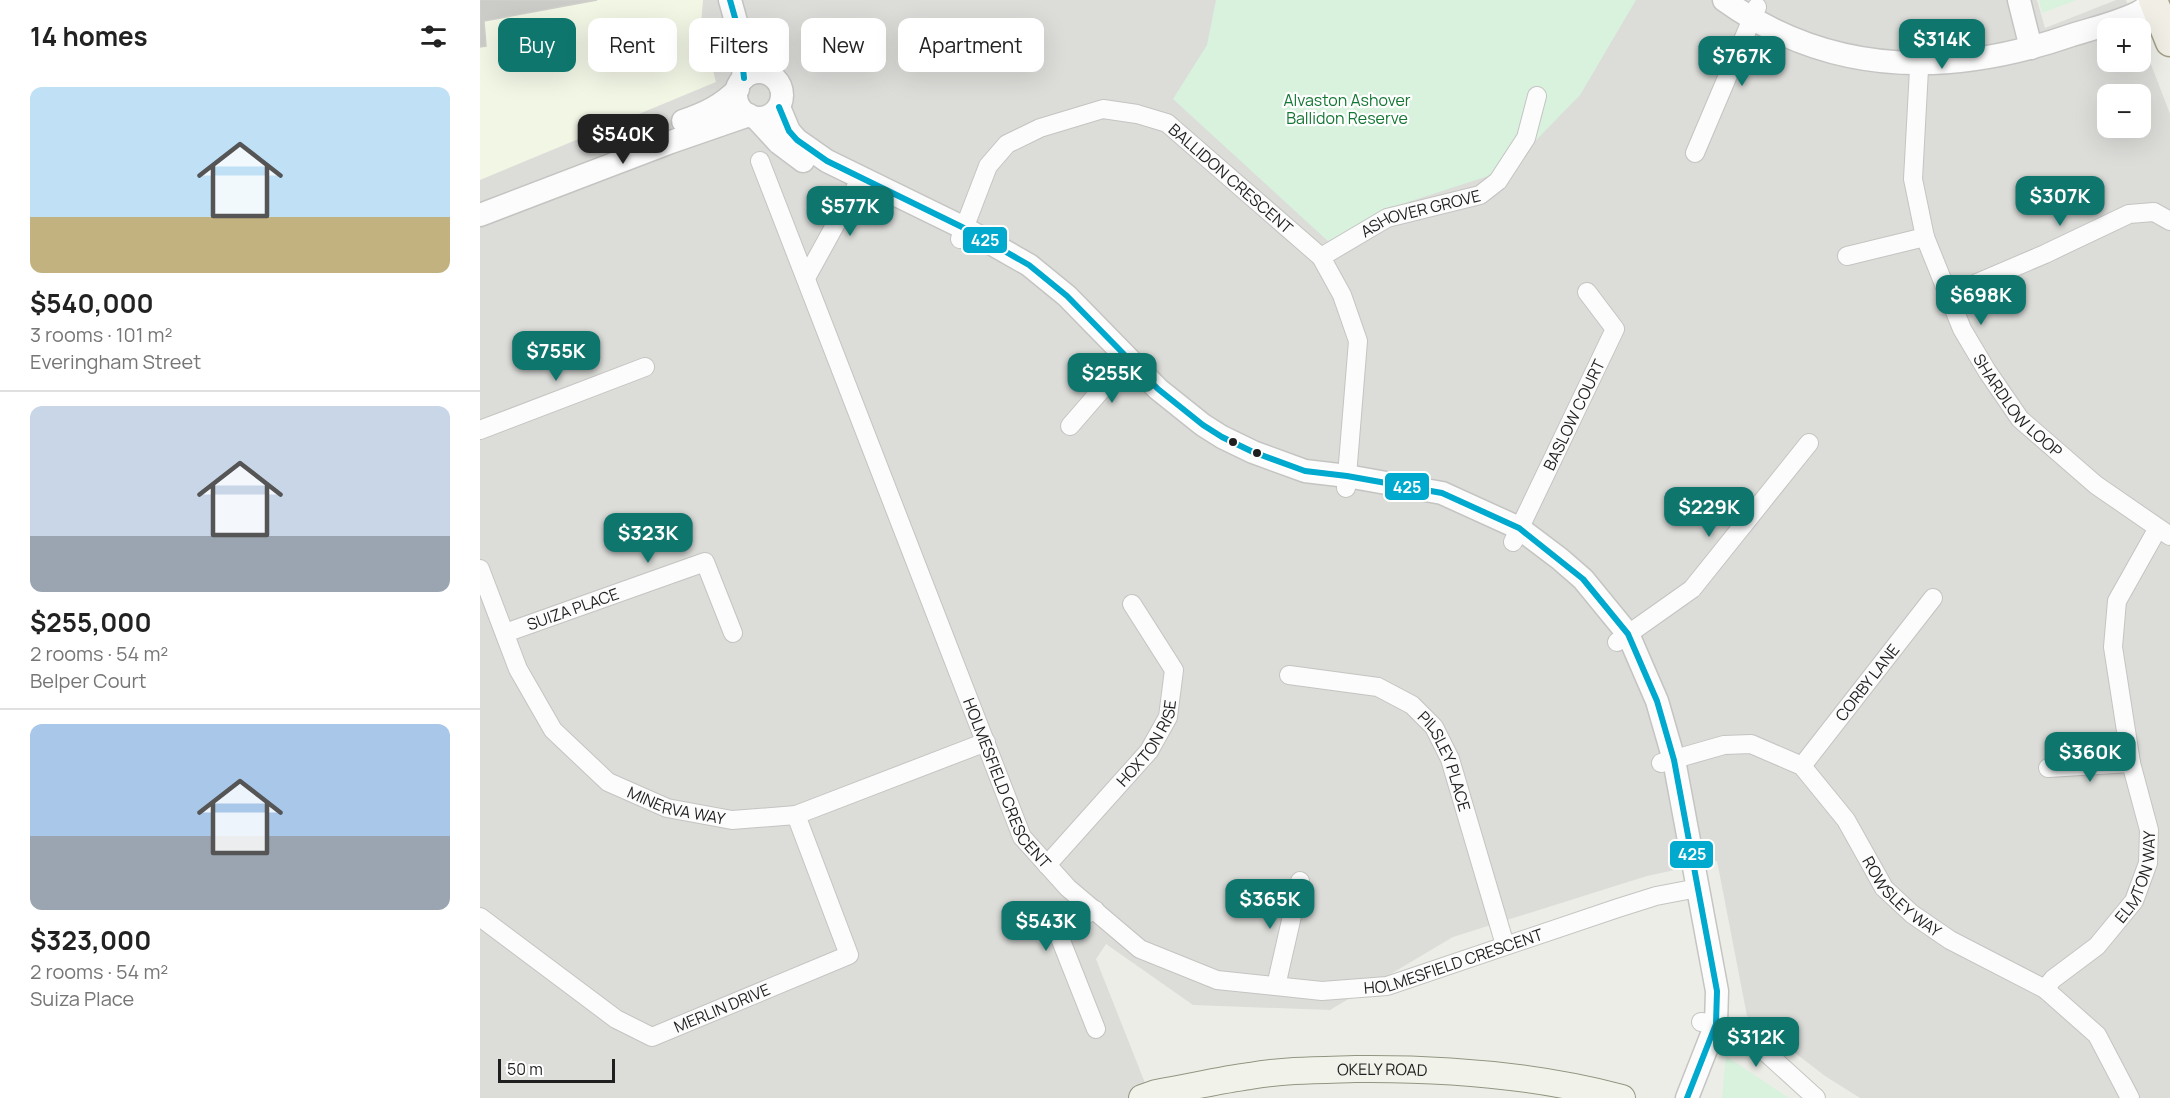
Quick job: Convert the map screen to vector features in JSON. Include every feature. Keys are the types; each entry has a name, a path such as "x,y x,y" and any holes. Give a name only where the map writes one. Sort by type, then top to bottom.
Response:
{"main road":[{"path":"2154,0 2170,42"},
{"name":"OKELY ROAD","path":"1142,1098 1252,1075 1395,1068 1444,1069 1518,1077 1622,1098"}],"street":[{"path":"730,0 739,32 741,83 738,102 742,110 752,116 790,153 962,234 1041,289 1124,364 1165,412 1193,433 1226,453 1270,471 1299,479 1347,482 1430,503 1479,524 1516,535 1543,564 1572,588 1622,638 1668,761 1691,889 1704,1001 1709,1023 1687,1098"},
{"path":"744,0 752,19 755,47 768,74"},
{"path":"1724,0 1752,9 1778,33 1844,56 1887,63 1920,57 1965,61 2006,55 2036,41 2139,13 2154,0"},
{"path":"2019,0 2036,41"},
{"path":"2032,0 2036,41"},
{"path":"1695,153 1752,9"},
{"name":"SHARDLOW LOOP","path":"1920,57 1914,179 1925,237 1962,329 1987,371 2020,418 2096,485 2164,532"},
{"path":"480,198 710,112 728,99 741,83 756,72 768,74 780,86 782,95 779,107 769,116 752,116 671,142 480,215"},
{"name":"ASHOVER GROVE","path":"1321,257 1387,218 1480,195 1498,181 1526,138 1537,96"},
{"path":"779,107 789,130 797,140 858,184"},
{"name":"BALLIDON CRESCENT","path":"962,234 988,166 1007,144 1040,128 1103,109 1137,114 1167,123 1321,257 1342,295 1358,341 1347,482"},
{"name":"HOLMESFIELD CRESCENT","path":"760,161 1022,837 1068,888 1140,949 1217,980 1322,991 1387,986 1618,908 1656,896 1691,889"},
{"path":"806,278 858,184"},
{"path":"1949,295 2045,254 2129,214 2154,212 2170,221"},
{"path":"1847,256 1925,237"},
{"name":"BASLOW COURT","path":"1516,535 1615,329 1587,292"},
{"path":"1070,426 1124,364"},
{"path":"480,430 645,367"},
{"path":"1622,638 1692,589 1809,443"},
{"name":"ELMTON WAY","path":"2045,989 2053,979 2097,946 2134,901 2148,863 2149,830 2131,763 2113,647 2117,601 2164,532"},
{"name":"SUIZA PLACE","path":"505,633 705,562 733,633"},
{"name":"MINERVA WAY","path":"480,569 518,669 553,730 608,782 667,808 732,820 796,815 986,742"},
{"name":"CORBY LANE","path":"1802,766 1933,598"},
{"name":"HOXTON RISE","path":"1047,865 1149,751 1168,717 1174,670 1132,604"},
{"name":"PILSLEY PLACE","path":"1289,675 1378,687 1412,705 1434,727 1450,759 1505,945"},
{"name":"ROWSLEY WAY","path":"1668,761 1724,745 1751,744 1802,766 1846,820 1884,888 1912,914 1950,940 2045,989 2097,1035 2130,1098"},
{"path":"2048,768 2131,763"},
{"name":"MERLIN DRIVE","path":"480,917 615,1019 652,1036 849,955 796,815"},
{"path":"1276,986 1300,881"},
{"path":"1095,910 1056,928 1096,1029"},
{"path":"1671,1098 1692,1051 1709,1023"},
{"path":"1709,1023 1749,1037 1816,1098"}],"shaded area":[{"path":"480,0 2037,0 2045,28 2116,0 2126,0 2133,18 2097,18 2097,72 2151,72 2151,64 2170,114 2170,1098 1860,1098 1825,1076 1747,1016 1717,861 1647,876 1453,937 1330,1010 1193,1005 1106,944 1096,959 1151,1098 480,1098"},
{"path":"480,0 703,0 702,18 689,18 689,72 713,72 716,82 480,180"}],"green space":[{"name":"Alvaston Ashover Ballidon Reserve","path":"1216,0 1636,0 1580,95 1507,170 1408,202 1329,242 1173,99 1207,45"},
{"path":"2039,0 2077,0 2042,13"},
{"path":"1726,1056 1789,1098 1722,1098"}],"building":[{"path":"480,0 597,0 484,21 486,46 480,47"}],"transit line":[{"name":"425","path":"730,0 739,32 744,78"},
{"name":"425","path":"779,107 789,131 797,140 827,161 964,228 1029,265 1067,296 1158,389 1222,437 1253,452 1305,471 1442,493 1519,528 1583,579 1628,634 1657,701 1674,760 1717,991 1716,1024 1687,1098"}]}
